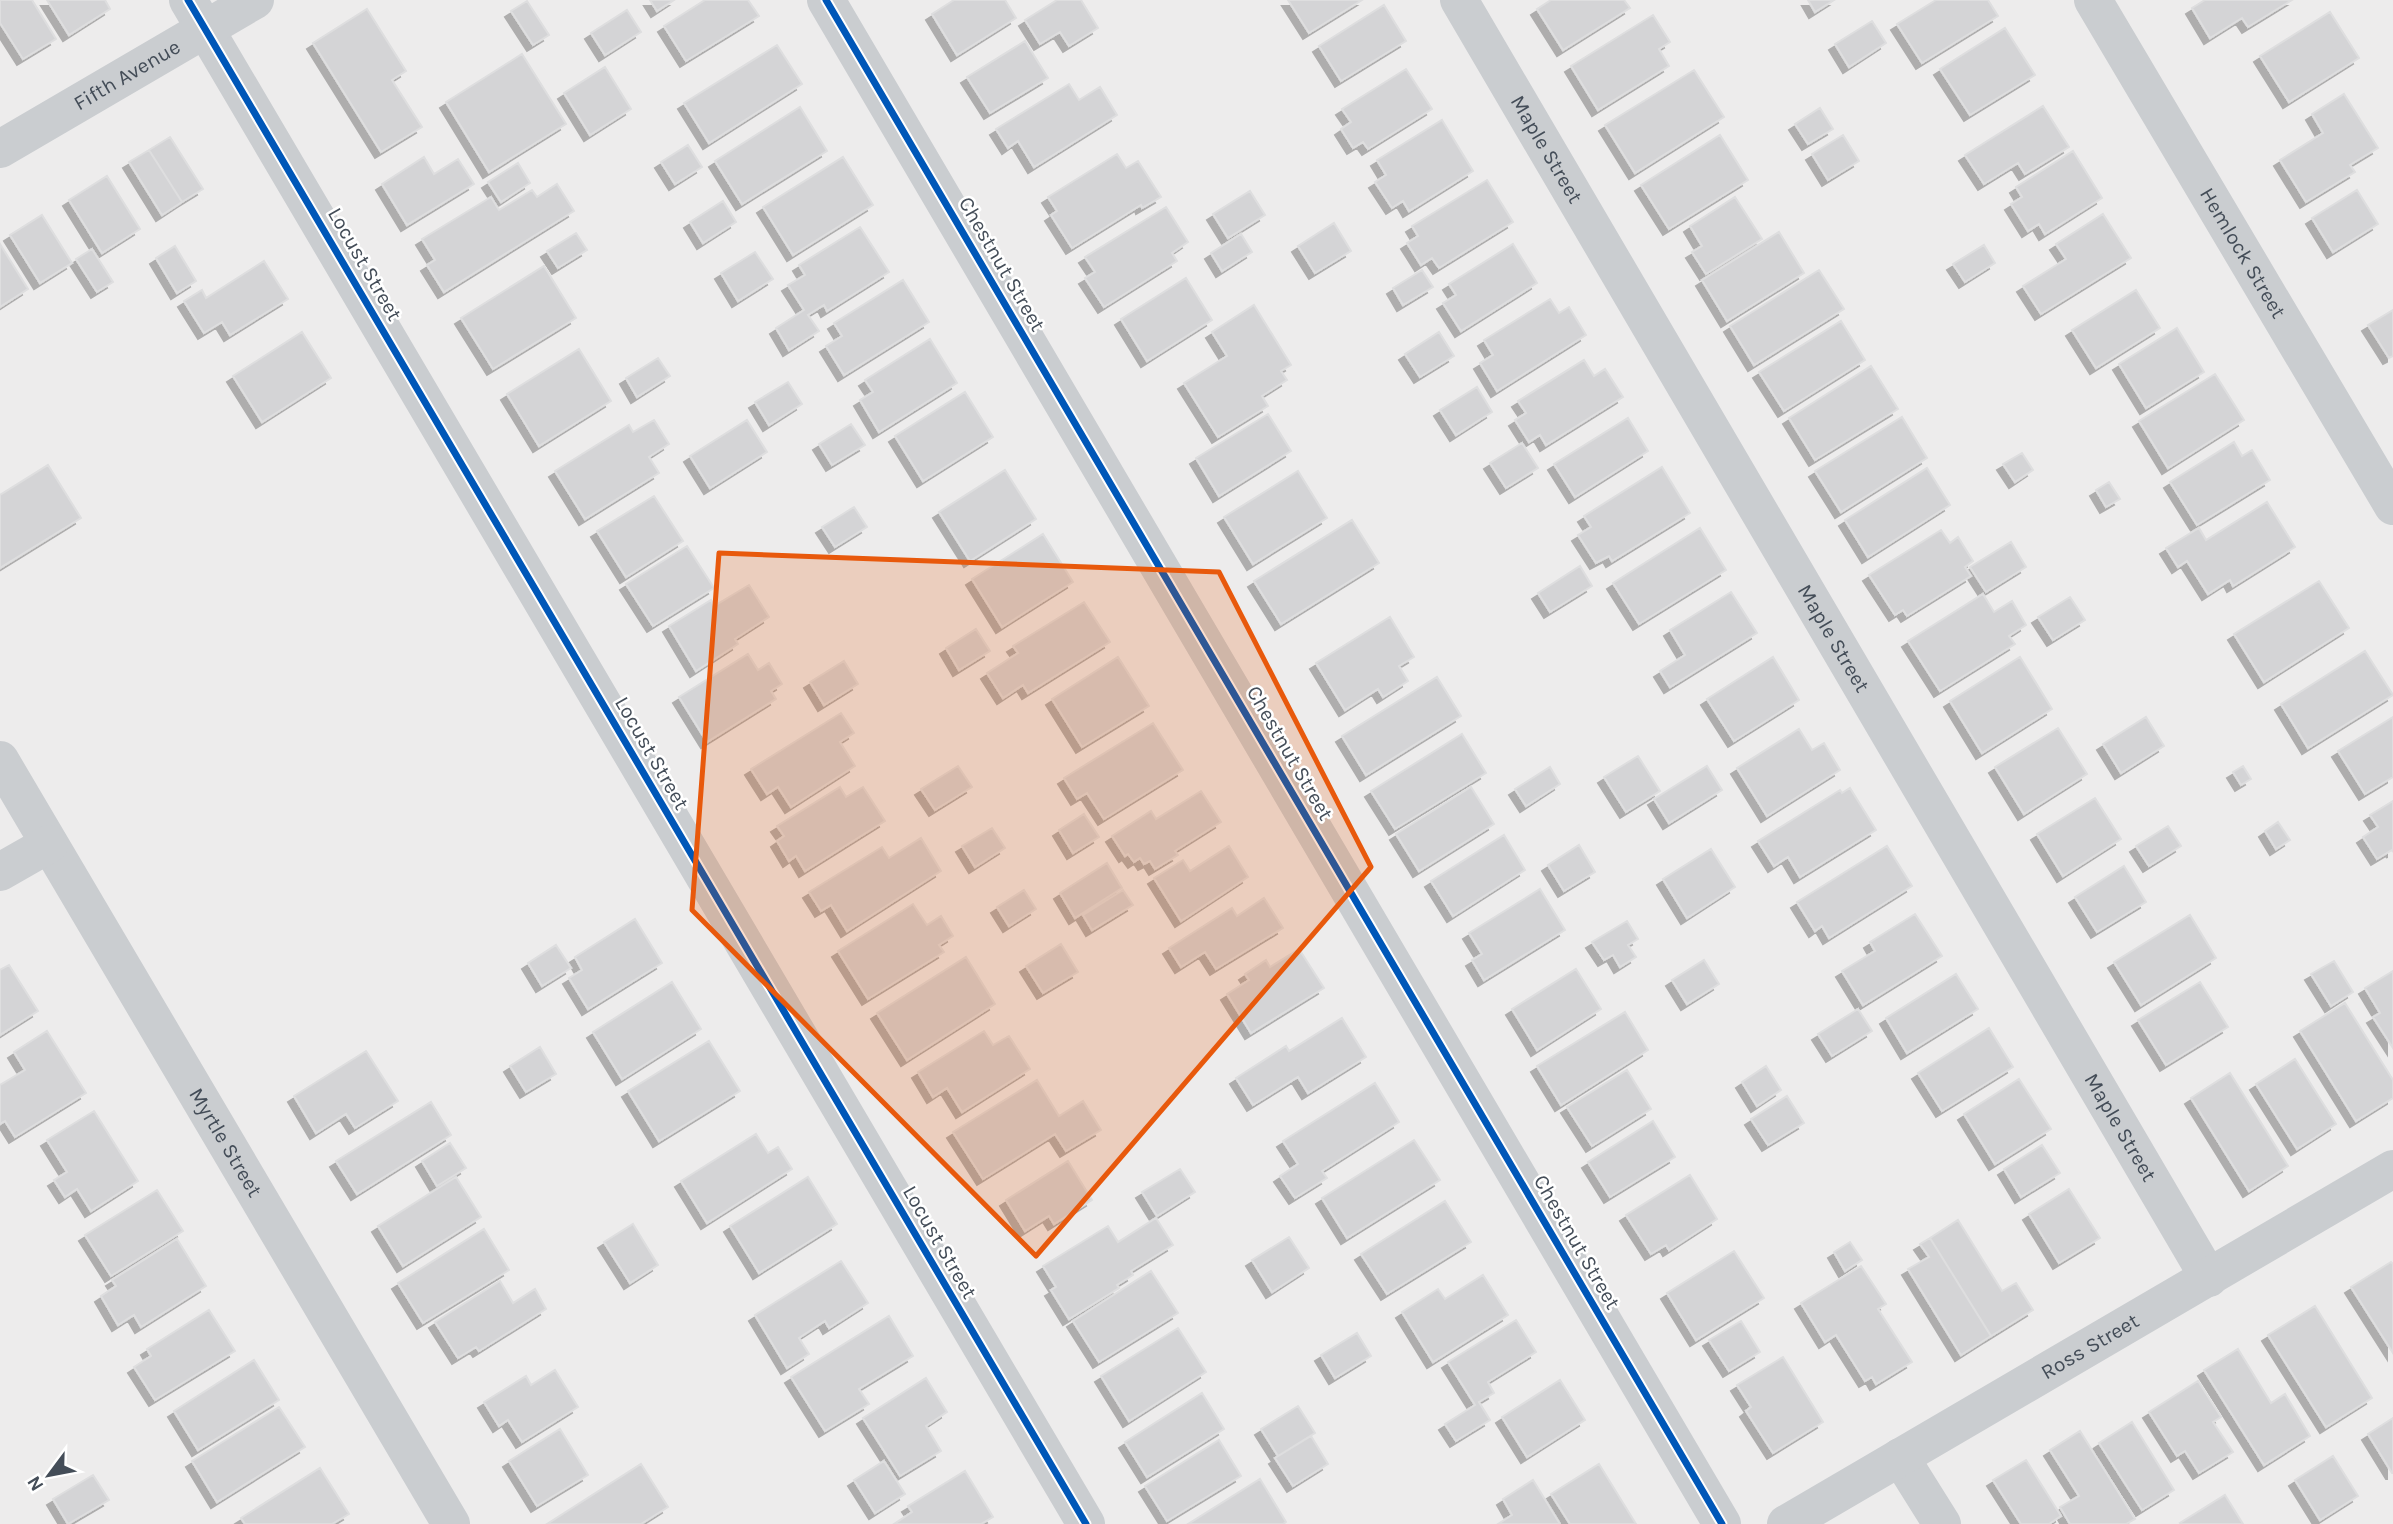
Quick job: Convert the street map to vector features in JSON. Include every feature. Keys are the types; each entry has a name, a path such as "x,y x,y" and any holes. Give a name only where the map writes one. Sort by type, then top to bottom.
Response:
{"street":[{"name":"Fifth Avenue","path":"0,149 197,14 255,0"},
{"name":"Chestnut Street","path":"826,0 1722,1524"},
{"name":"Maple Street","path":"1459,0 2209,1278"},
{"name":"Hemlock Street","path":"2093,0 2393,506"},
{"name":"Locust Street","path":"197,14 1086,1524"},
{"name":"Myrtle Street","path":"0,760 451,1524"},
{"path":"0,872 49,844"},
{"name":"Ross Street","path":"1786,1524 2393,1169"},
{"path":"1900,1457 1942,1524"}],"highlighted area":[{"path":"719,553 1219,572 1371,867 1036,1256 692,910"}],"building":[{"path":"0,0 32,0 56,39 23,59 0,23"},
{"path":"47,0 105,0 110,9 69,35"},
{"path":"650,0 674,0 657,11"},
{"path":"705,0 748,0 759,16 686,61 664,26"},
{"path":"954,0 1005,0 1016,18 957,55 932,14"},
{"path":"1057,0 1081,0 1098,28 1069,46 1060,32 1040,44 1025,20"},
{"path":"1288,0 1362,0 1309,33"},
{"path":"1551,0 1624,0 1630,8 1563,50 1537,9"},
{"path":"1808,0 1834,0 1815,12"},
{"path":"1936,0 1988,0 1998,16 1922,63 1897,24"},
{"path":"2205,0 2292,0 2248,27 2242,18 2210,38 2192,8"},
{"path":"527,1 549,35 533,45 511,11"},
{"path":"1384,5 1406,41 1341,81 1319,46"},
{"path":"367,9 406,71 392,80 422,127 381,152 313,43"},
{"path":"627,10 641,32 605,55 591,33"},
{"path":"2330,12 2359,58 2289,102 2260,56"},
{"path":"1653,15 1670,42 1659,49 1669,66 1598,110 1571,66"},
{"path":"1872,21 1886,43 1849,67 1835,44"},
{"path":"2005,28 2035,75 1970,115 1940,69"},
{"path":"1025,41 1048,78 990,113 967,77"},
{"path":"777,45 802,84 709,143 684,103"},
{"path":"522,54 566,124 489,172 446,102"},
{"path":"605,67 631,109 590,135 564,93"},
{"path":"1406,69 1432,109 1368,149 1363,142 1353,148 1341,129 1351,122 1342,109"},
{"path":"1694,70 1724,117 1635,173 1605,125"},
{"path":"1069,84 1079,100 1100,87 1117,115 1034,167 1018,141 1008,148 996,129"},
{"path":"2344,94 2378,148 2350,165 2355,172 2306,202 2280,160 2323,133 2312,114"},
{"path":"2043,106 2069,147 2025,174 2018,163 1984,184 1965,155"},
{"path":"800,107 827,151 742,204 715,161"},
{"path":"1820,108 1833,129 1808,144 1795,124"},
{"path":"1442,120 1473,171 1409,211 1403,201 1392,208 1375,182 1386,175 1377,160"},
{"path":"1720,135 1748,180 1669,229 1641,185"},
{"path":"1843,135 1859,161 1828,180 1812,154"},
{"path":"170,137 203,189 182,202 149,150"},
{"path":"688,145 702,167 675,184 661,162"},
{"path":"149,150 182,202 162,215 129,162"},
{"path":"2073,151 2102,198 2045,234 2039,224 2028,231 2011,204 2022,197 2016,187"},
{"path":"1117,154 1126,168 1138,161 1161,197 1142,208 1141,205 1072,248 1051,215 1057,211 1048,197"},
{"path":"424,157 434,174 458,159 474,184 407,225 382,184"},
{"path":"843,157 873,205 793,255 763,207"},
{"path":"518,163 530,183 501,202 488,182"},
{"path":"107,176 140,229 102,253 69,200"},
{"path":"1487,180 1513,222 1439,268 1432,258 1421,265 1407,243 1418,236 1412,226"},
{"path":"557,184 574,211 444,292 427,265 435,260 422,239 491,197 499,210 532,190 537,197"},
{"path":"2357,190 2378,224 2333,252 2312,218"},
{"path":"1250,191 1265,215 1228,238 1213,214"},
{"path":"1735,197 1762,239 1706,274 1692,252 1702,246 1690,226"},
{"path":"723,201 736,222 703,243 690,222"},
{"path":"1166,207 1188,242 1172,253 1177,261 1104,307 1085,278 1095,272 1085,257"},
{"path":"2103,214 2131,258 2041,314 2023,286 2066,259 2056,244"},
{"path":"42,215 72,263 40,283 10,235"},
{"path":"1334,223 1351,251 1315,273 1298,246"},
{"path":"860,227 889,272 827,311 824,305 808,315 819,331 789,350 776,328 804,310 788,285 805,275 799,265"},
{"path":"1779,232 1804,273 1727,321 1702,280"},
{"path":"576,233 587,250 558,268 547,251"},
{"path":"1241,234 1252,252 1222,271 1211,253"},
{"path":"0,244 28,289 0,307"},
{"path":"1513,244 1537,283 1461,331 1443,303 1456,295 1449,284"},
{"path":"1984,245 1995,263 1965,282 1953,264"},
{"path":"175,246 196,281 177,293 156,258"},
{"path":"92,249 113,282 97,292 76,259"},
{"path":"755,252 773,279 738,301 721,273"},
{"path":"264,261 288,299 230,335 222,322 204,333 184,301 202,290 206,298"},
{"path":"544,266 576,318 493,369 461,318"},
{"path":"1422,270 1433,287 1403,305 1393,288"},
{"path":"1819,270 1844,309 1754,365 1730,326"},
{"path":"1186,278 1212,320 1147,361 1121,319"},
{"path":"903,280 929,322 844,375 826,346 842,336 834,323"},
{"path":"2136,290 2160,328 2096,368 2072,330"},
{"path":"1550,299 1559,313 1569,307 1586,335 1497,391 1480,363 1493,355 1484,340"},
{"path":"1254,305 1291,365 1281,371 1287,380 1262,396 1268,406 1218,437 1184,383 1227,356 1212,332"},
{"path":"2393,310 2393,356 2389,358 2368,325"},
{"path":"1841,321 1865,360 1784,411 1759,372"},
{"path":"2177,328 2204,372 2146,408 2119,364"},
{"path":"302,332 331,378 262,422 233,376"},
{"path":"1439,332 1454,356 1420,377 1405,354"},
{"path":"930,339 957,383 879,432 860,400 873,392 865,380"},
{"path":"579,349 611,401 539,446 507,394"},
{"path":"658,358 670,376 637,397 626,378"},
{"path":"1584,360 1594,376 1605,369 1623,397 1546,445 1540,435 1529,442 1515,420 1526,413 1518,401"},
{"path":"1871,366 1898,409 1815,460 1789,418"},
{"path":"2215,374 2244,420 2168,468 2139,421"},
{"path":"788,382 802,404 769,425 755,402"},
{"path":"1477,387 1492,412 1456,435 1440,410"},
{"path":"965,392 993,437 923,481 895,436"},
{"path":"1268,414 1291,451 1219,496 1196,458"},
{"path":"1902,417 1927,458 1841,512 1815,471"},
{"path":"1628,418 1648,451 1575,497 1554,464"},
{"path":"654,420 669,444 649,457 659,473 585,519 555,471 629,425 633,432"},
{"path":"747,420 767,452 710,488 690,456"},
{"path":"851,424 865,445 832,465 819,444"},
{"path":"2234,442 2242,456 2252,450 2270,480 2197,525 2170,482"},
{"path":"1522,443 1538,468 1506,488 1490,463"},
{"path":"2022,453 2033,470 2015,482 2003,464"},
{"path":"48,465 81,518 0,568 0,495"},
{"path":"1662,467 1690,513 1612,561 1609,556 1596,563 1578,535 1591,527 1584,516"},
{"path":"1927,468 1950,505 1868,557 1845,520"},
{"path":"1005,470 1036,519 970,561 939,512"},
{"path":"1298,471 1327,518 1253,564 1224,517"},
{"path":"2109,482 2120,499 2106,507 2096,490"},
{"path":"654,496 683,541 626,577 597,531"},
{"path":"2267,502 2295,547 2233,586 2230,580 2208,594 2187,561 2178,567 2166,548 2199,528 2206,540"},
{"path":"854,507 867,527 835,547 822,527"},
{"path":"1352,520 1379,563 1281,624 1254,581"},
{"path":"1700,528 1726,570 1639,624 1613,583"},
{"path":"1941,530 1950,543 1958,537 1973,561 1965,567 1971,576 1907,616 1903,610 1895,615 1869,575"},
{"path":"1043,534 1073,582 1002,627 972,579"},
{"path":"2011,542 2026,567 1986,592 1970,567"},
{"path":"687,546 714,588 653,626 626,584"},
{"path":"1580,566 1592,586 1550,612 1538,593"},
{"path":"2319,581 2349,628 2264,682 2234,634"},
{"path":"749,585 769,617 735,639 738,644 696,671 669,626 711,600 714,606"},
{"path":"1731,592 1757,633 1670,687 1660,671 1685,655 1670,630"},
{"path":"1983,594 1994,612 2012,601 2026,625 2009,636 2015,644 1940,691 1908,641"},
{"path":"2070,597 2085,620 2053,640 2038,617"},
{"path":"1084,602 1110,642 1028,693 1023,685 1003,698 987,673 1018,653 1013,646"},
{"path":"1390,617 1414,657 1399,666 1408,681 1383,697 1378,689 1345,710 1316,663"},
{"path":"976,629 990,651 959,670 946,648"},
{"path":"2365,651 2393,695 2308,748 2281,704"},
{"path":"748,654 758,670 769,663 782,684 771,691 776,699 707,742 679,697"},
{"path":"1118,657 1149,706 1082,747 1052,699"},
{"path":"1773,657 1799,700 1734,741 1707,699"},
{"path":"2020,657 2052,709 1982,753 1950,701"},
{"path":"844,661 858,684 824,705 810,682"},
{"path":"1437,677 1461,716 1366,775 1342,736"},
{"path":"841,713 854,733 840,742 855,766 791,807 778,787 767,794 751,769"},
{"path":"2146,717 2164,746 2121,773 2103,744"},
{"path":"2393,717 2393,777 2365,794 2338,751"},
{"path":"1153,723 1183,770 1104,819 1087,793 1077,799 1064,778"},
{"path":"2058,728 2087,774 2024,814 1995,767"},
{"path":"1799,729 1812,750 1824,743 1840,770 1767,816 1737,768"},
{"path":"1462,734 1486,773 1395,829 1371,791"},
{"path":"1638,756 1660,791 1626,812 1604,777"},
{"path":"958,766 972,787 935,810 921,789"},
{"path":"1707,766 1722,790 1669,823 1654,799"},
{"path":"2243,766 2251,779 2241,785 2233,772"},
{"path":"1550,767 1560,784 1526,806 1515,789"},
{"path":"840,787 846,797 863,787 885,821 805,871 796,856 789,861 777,841 784,836 777,826"},
{"path":"1471,787 1494,824 1419,871 1396,834"},
{"path":"1850,788 1876,830 1800,877 1788,857 1774,866 1758,841 1840,790 1842,793"},
{"path":"1201,791 1221,822 1175,851 1178,855 1155,869 1150,861 1144,864 1140,858 1134,862 1128,854 1125,856 1112,836 1151,811 1156,819"},
{"path":"2095,798 2121,839 2063,876 2037,834"},
{"path":"2393,801 2393,852 2392,850 2377,859 2363,837 2378,827 2370,815"},
{"path":"1084,814 1099,837 1073,853 1059,830"},
{"path":"2278,822 2290,840 2276,849 2265,831"},
{"path":"2168,826 2181,846 2149,866 2136,846"},
{"path":"992,828 1005,848 975,867 962,846"},
{"path":"1504,835 1525,870 1453,916 1431,881"},
{"path":"921,838 941,871 847,931 831,905 821,911 809,892 882,847 889,858"},
{"path":"1579,845 1595,872 1564,891 1548,865"},
{"path":"1229,846 1248,877 1181,921 1154,878 1183,860 1190,871"},
{"path":"1887,846 1912,886 1829,938 1822,926 1815,931 1797,902"},
{"path":"1711,849 1735,887 1687,918 1663,879"},
{"path":"1107,863 1122,888 1075,918 1060,893"},
{"path":"2124,866 2146,902 2097,932 2075,897"},
{"path":"1540,889 1565,930 1484,980 1472,960 1482,954 1469,933"},
{"path":"1024,890 1036,909 1009,926 997,907"},
{"path":"1123,890 1133,905 1092,930 1083,915"},
{"path":"1264,898 1283,928 1216,969 1205,952 1181,967 1169,948 1232,908 1237,916"},
{"path":"913,904 927,925 941,916 953,936 939,945 944,952 868,999 838,951"},
{"path":"1915,914 1942,956 1863,1005 1842,971 1875,951 1870,942"},
{"path":"2190,915 2216,958 2141,1005 2114,962"},
{"path":"635,919 662,963 588,1009 569,978 582,970 575,957"},
{"path":"1627,921 1638,939 1628,945 1636,957 1620,967 1613,955 1604,960 1592,942"},
{"path":"1061,944 1078,972 1043,993 1026,966"},
{"path":"556,945 571,968 542,986 528,963"},
{"path":"1299,949 1324,988 1251,1033 1227,994 1249,980 1245,974 1266,960 1270,967"},
{"path":"966,957 995,1004 907,1060 877,1013"},
{"path":"1704,960 1719,984 1687,1004 1672,980"},
{"path":"2334,961 2353,992 2331,1006 2311,974"},
{"path":"9,965 38,1011 0,1035 0,970"},
{"path":"1576,969 1601,1009 1537,1050 1512,1009"},
{"path":"2393,971 2393,1048 2373,1017 2380,1013 2365,988"},
{"path":"1956,974 1978,1009 1907,1053 1886,1018"},
{"path":"672,982 701,1029 622,1079 593,1032"},
{"path":"2200,982 2228,1027 2166,1065 2138,1020"},
{"path":"2345,1003 2393,1080 2393,1098 2356,1121 2300,1031"},
{"path":"1858,1009 1872,1031 1832,1056 1818,1034"},
{"path":"1625,1012 1648,1050 1561,1105 1537,1066"},
{"path":"1342,1018 1366,1057 1308,1093 1298,1077 1253,1105 1236,1078 1286,1046 1289,1051"},
{"path":"1989,1028 2013,1067 1942,1111 1918,1073"},
{"path":"47,1031 86,1093 15,1137 5,1121 0,1124 0,1085 25,1070 14,1052"},
{"path":"984,1031 993,1045 1009,1036 1030,1069 962,1112 947,1088 933,1097 918,1072"},
{"path":"709,1041 740,1091 659,1141 628,1091"},
{"path":"540,1047 556,1074 526,1092 510,1066"},
{"path":"366,1051 398,1101 355,1128 346,1114 316,1133 294,1096"},
{"path":"2295,1059 2336,1124 2297,1149 2256,1084"},
{"path":"1766,1066 1781,1090 1757,1106 1742,1082"},
{"path":"1627,1070 1651,1109 1592,1146 1567,1107"},
{"path":"2230,1073 2288,1166 2249,1191 2191,1098"},
{"path":"2019,1079 2051,1129 1995,1164 1964,1114"},
{"path":"1037,1080 1059,1116 1083,1101 1101,1130 1066,1151 1055,1134 983,1179 953,1132"},
{"path":"1375,1083 1399,1122 1322,1171 1327,1178 1295,1198 1280,1176 1298,1164 1283,1141"},
{"path":"1787,1096 1804,1123 1768,1145 1751,1119"},
{"path":"431,1102 451,1135 357,1194 336,1161"},
{"path":"94,1111 138,1181 91,1211 77,1189 65,1197 54,1180 67,1172 47,1140"},
{"path":"1653,1121 1675,1157 1610,1197 1588,1162"},
{"path":"756,1134 768,1153 778,1147 792,1169 707,1223 681,1181"},
{"path":"1414,1140 1440,1180 1347,1238 1322,1198"},
{"path":"450,1143 466,1168 437,1186 422,1161"},
{"path":"2042,1145 2060,1173 2021,1197 2004,1169"},
{"path":"1068,1161 1092,1200 1054,1224 1049,1216 1025,1231 1006,1200"},
{"path":"1180,1169 1195,1192 1157,1216 1142,1192"},
{"path":"1690,1175 1717,1219 1669,1250 1666,1245 1651,1254 1626,1215"},
{"path":"456,1177 481,1217 403,1266 378,1226"},
{"path":"808,1177 837,1224 759,1273 730,1226"},
{"path":"2069,1189 2100,1238 2059,1263 2029,1214"},
{"path":"157,1190 183,1231 111,1276 85,1235"},
{"path":"1445,1201 1471,1242 1387,1294 1361,1254"},
{"path":"1156,1218 1173,1245 1131,1271 1133,1275 1117,1285 1119,1288 1069,1319 1051,1290 1056,1287 1043,1266 1108,1226 1118,1242"},
{"path":"1958,1220 2002,1291 2016,1283 2033,1310 1991,1336 1930,1238"},
{"path":"633,1224 658,1265 630,1283 604,1242"},
{"path":"484,1229 509,1270 423,1323 398,1283"},
{"path":"1289,1237 1309,1268 1272,1292 1252,1260"},
{"path":"1930,1238 1991,1336 1961,1355 1908,1269 1929,1257 1920,1244"},
{"path":"177,1239 206,1286 141,1327 134,1315 118,1325 101,1296 116,1286 112,1280"},
{"path":"1850,1242 1862,1260 1845,1271 1834,1252"},
{"path":"1734,1251 1764,1298 1696,1340 1667,1293"},
{"path":"841,1261 868,1303 829,1328 825,1321 799,1338 809,1354 787,1368 755,1315"},
{"path":"2391,1262 2393,1264 2393,1353 2351,1287"},
{"path":"1861,1266 1886,1304 1878,1309 1912,1362 1876,1384 1872,1377 1865,1381 1836,1335 1825,1342 1801,1303"},
{"path":"1151,1271 1178,1313 1099,1362 1073,1321"},
{"path":"1483,1275 1508,1315 1433,1362 1402,1312 1438,1289 1445,1299"},
{"path":"500,1281 513,1303 535,1289 546,1309 479,1351 476,1347 458,1358 435,1322"},
{"path":"2315,1306 2372,1398 2326,1427 2268,1335"},
{"path":"209,1310 235,1351 155,1400 134,1367 151,1356 147,1349"},
{"path":"889,1316 913,1356 859,1389 869,1404 825,1431 791,1377"},
{"path":"1516,1320 1536,1352 1488,1382 1494,1393 1479,1402 1490,1420 1456,1441 1445,1424 1475,1405 1448,1362"},
{"path":"1741,1321 1760,1352 1729,1371 1709,1340"},
{"path":"1178,1328 1206,1372 1129,1421 1101,1376"},
{"path":"1357,1333 1371,1356 1335,1378 1321,1355"},
{"path":"2238,1349 2271,1403 2285,1394 2310,1436 2264,1465 2204,1370"},
{"path":"1783,1357 1823,1422 1773,1453 1746,1411 1751,1407 1737,1385"},
{"path":"254,1360 279,1400 198,1450 174,1411"},
{"path":"555,1370 578,1407 522,1442 508,1420 499,1426 484,1402 526,1376 531,1385"},
{"path":"926,1378 947,1412 926,1426 941,1451 900,1476 863,1418"},
{"path":"1560,1380 1585,1420 1527,1457 1502,1417"},
{"path":"2198,1381 2221,1417 2213,1422 2233,1452 2199,1473 2185,1451 2177,1456 2149,1412"},
{"path":"1202,1393 1224,1429 1147,1477 1125,1442"},
{"path":"1298,1406 1315,1433 1278,1456 1261,1429"},
{"path":"279,1407 305,1447 217,1502 192,1461"},
{"path":"2393,1418 2393,1473 2392,1473 2368,1434"},
{"path":"2132,1422 2174,1490 2142,1510 2099,1443"},
{"path":"560,1429 588,1475 537,1506 509,1461"},
{"path":"2080,1431 2135,1519 2126,1524 2070,1524 2060,1507 2079,1496 2050,1450"},
{"path":"1311,1436 1328,1464 1293,1486 1275,1458"},
{"path":"1219,1440 1241,1476 1167,1521 1145,1486"},
{"path":"2333,1456 2358,1496 2320,1520 2295,1480"},
{"path":"2026,1460 2061,1516 2049,1524 2021,1524 1993,1480"},
{"path":"884,1461 905,1494 875,1513 854,1480"},
{"path":"641,1464 668,1507 641,1524 547,1524"},
{"path":"1599,1464 1636,1524 1570,1524 1551,1494"},
{"path":"320,1468 349,1514 332,1524 245,1524 241,1518"},
{"path":"965,1471 993,1517 981,1524 894,1524 912,1512 908,1506"},
{"path":"93,1475 109,1500 68,1524 53,1499"},
{"path":"1260,1479 1286,1522 1283,1524 1188,1524"},
{"path":"1533,1480 1560,1524 1498,1524 1512,1515 1503,1499"},
{"path":"2225,1495 2243,1524 2180,1523"}],"cycle path":[{"path":"188,0 1086,1524"},
{"path":"826,0 1722,1524"}]}
